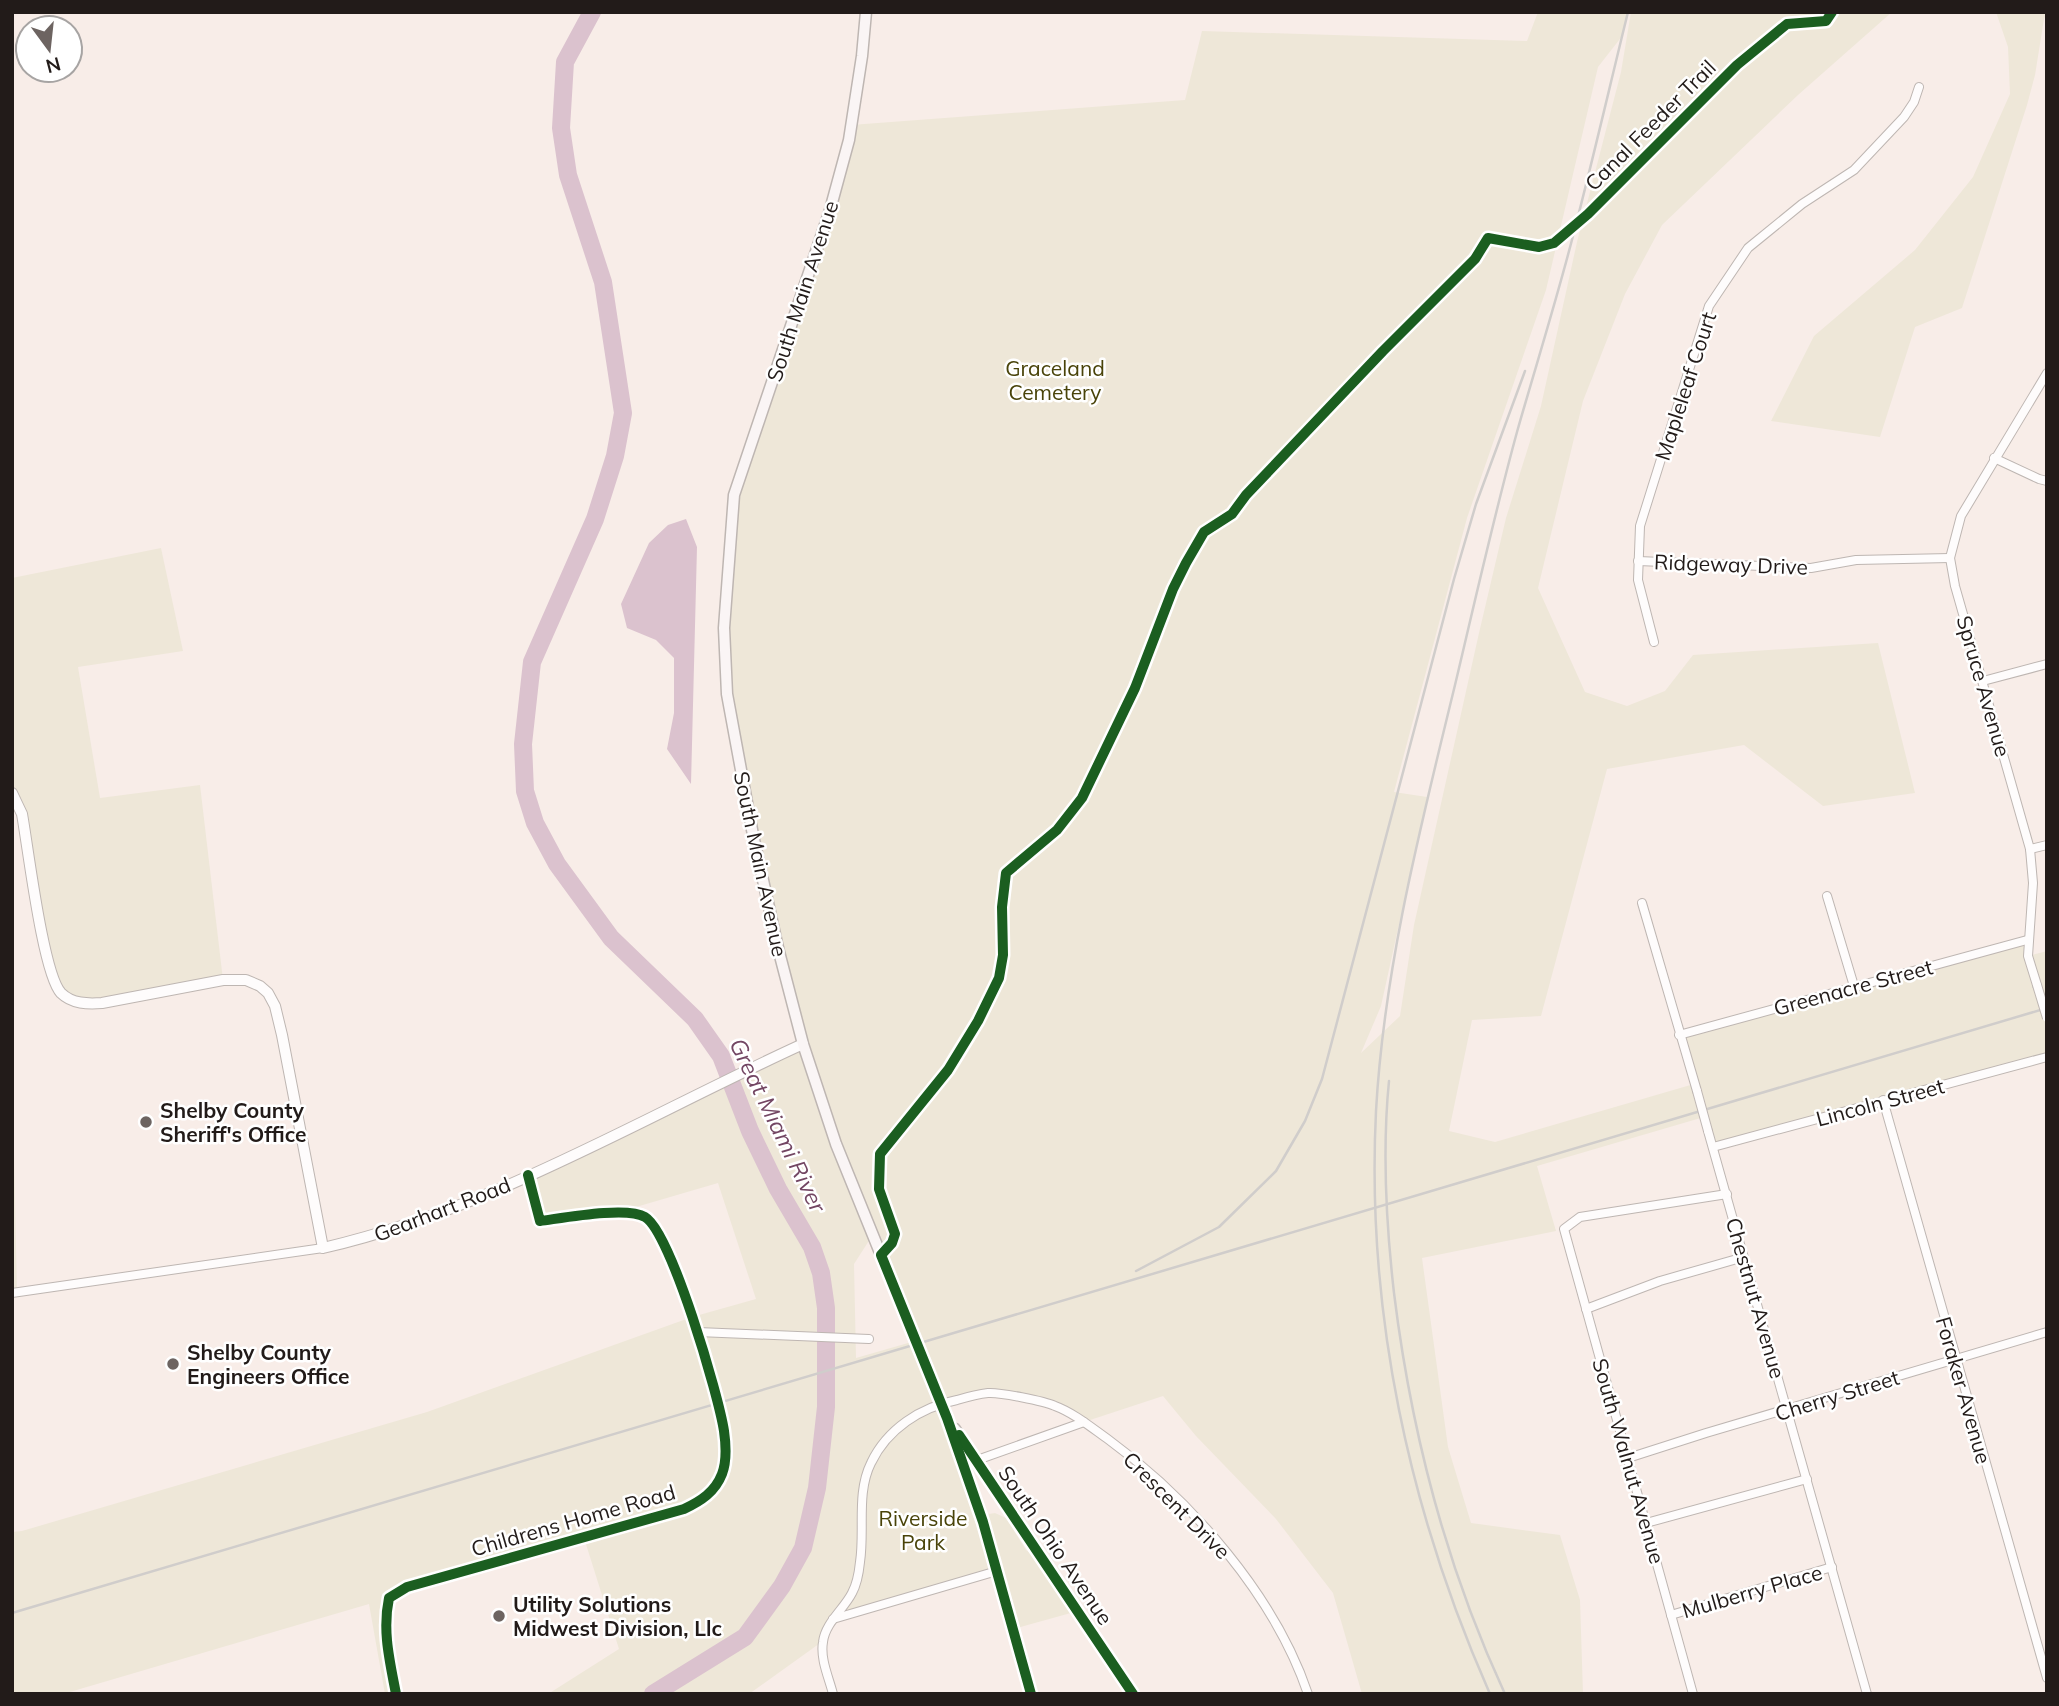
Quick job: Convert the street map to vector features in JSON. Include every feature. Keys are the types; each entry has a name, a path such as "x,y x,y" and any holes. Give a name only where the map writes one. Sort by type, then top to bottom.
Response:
{"main road":[{"name":"South Main Avenue","path":"866,12 849,140 831,210 734,495 724,628 727,694 778,948 803,1044 836,1144 947,1418 997,1571 1031,1694"},
{"name":"South Ohio Avenue","path":"947,1418 1133,1694"}],"street":[{"name":"Mapleleaf Court","path":"1654,642 1638,580 1640,526 1709,306 1748,248 1801,204 1854,170 1904,117 1914,102 1919,87"},
{"name":"Spruce Avenue","path":"2047,373 1961,516 1950,558 1955,586 2030,849 2033,883 2028,956 2047,1018"},
{"path":"1994,458 2047,481"},
{"name":"Ridgeway Drive","path":"1637,561 1811,568 1856,560 1950,558"},
{"path":"1983,681 2047,664"},
{"path":"12,793 22,814 49,970 62,994 74,1001 102,1003 223,980 246,979 268,993 275,1006 282,1035 323,1248"},
{"path":"2030,849 2047,845"},
{"path":"1826,896 1854,986"},
{"name":"Chestnut Avenue","path":"1642,903 1727,1194 1867,1694"},
{"name":"Greenacre Street","path":"1679,1035 2027,940"},
{"name":"Gearhart Road","path":"12,1293 323,1248 424,1220 593,1146 803,1044"},
{"name":"Lincoln Street","path":"1713,1147 2047,1057"},
{"name":"Foraker Avenue","path":"1883,1100 2047,1678"},
{"name":"Childrens Home Road","path":"396,1694 387,1648 385,1616 389,1598 407,1587 684,1509 702,1500 715,1488 722,1473 726,1455 718,1400 698,1332 667,1249 655,1226 644,1216 626,1212 540,1221 528,1175"},
{"name":"South Walnut Avenue","path":"1693,1694 1564,1229 1580,1217 1727,1194"},
{"path":"1586,1308 1660,1281 1744,1256"},
{"path":"698,1332 869,1339"},
{"name":"Cherry Street","path":"1628,1458 2047,1332"},
{"name":"Crescent Drive","path":"833,1694 823,1658 823,1641 833,1619 852,1593 859,1571 862,1495 869,1466 879,1447 900,1425 941,1403 990,1392 1056,1406 1084,1422 1143,1465 1228,1553 1271,1614 1308,1694"},
{"path":"963,1465 1084,1422"},
{"path":"1646,1523 1807,1479"},
{"name":"Mulberry Place","path":"1671,1615 1832,1567"},
{"path":"833,1619 997,1571"}],"green space":[{"path":"1538,12 1628,12 1623,35 1598,67 1546,290 1467,518 1394,792 1427,797 1381,1006 1361,1053 1400,1016 1414,925 1479,633 1506,518 1541,406 1577,242 1621,72 1631,12 1892,12 1798,95 1662,225 1625,294 1583,401 1538,588 1585,692 1627,706 1665,691 1693,655 1878,643 1915,793 1823,806 1744,745 1607,769 1541,1016 1472,1020 1449,1131 1495,1142 1694,1084 1679,1035 2027,940 2028,956 2047,951 2047,1057 1713,1147 1704,1117 1537,1166 1556,1231 1422,1258 1448,1447 1471,1523 1560,1535 1580,1600 1583,1694 1362,1694 1333,1593 1276,1519 1196,1436 1163,1396 1084,1422 1056,1406 990,1392 941,1403 984,1522 989,1514 995,1513 1006,1518 1026,1550 1046,1564 1078,1611 1013,1629 997,1571 833,1619 823,1641 749,1694 548,1694 619,1649 584,1538 407,1587 389,1598 385,1616 396,1694 385,1694 369,1604 63,1694 12,1694 12,1532 427,1412 692,1317 756,1299 718,1183 636,1207 617,1207 550,1217 540,1215 528,1175 803,1044 727,694 724,628 734,495 851,125 1185,100 1202,31 1527,41","holes":["872,1236 915,1341 856,1358 854,1264"]},
{"path":"1996,12 2047,12 2027,105 1962,308 1915,327 1880,437 1771,421 1814,336 1915,250 1973,177 2010,94 2008,47"},
{"path":"161,548 183,651 78,667 100,798 200,785 223,980 102,1003 73,1001 56,984 22,814 12,793 12,578"},
{"path":"12,1056 17,1292 12,1293"}],"shaded area":[{"path":"686,519 697,547 691,784 667,749 674,713 674,658 656,640 627,628 621,604 649,543 668,525"}],"waterway":[{"name":"Great Miami River","path":"592,12 565,62 561,128 568,175 603,282 623,413 615,456 595,519 532,662 523,744 525,791 535,823 557,864 611,938 695,1019 721,1056 750,1131 778,1189 812,1247 821,1273 826,1308 826,1407 817,1488 803,1548 782,1586 745,1637 653,1694"}],"railway":[{"path":"1490,1694 1461,1625 1416,1482 1386,1336 1378,1261 1375,1186 1380,1057 1396,950 1429,790 1500,495 1567,257 1628,12"},
{"path":"1136,1271 1219,1227 1276,1171 1305,1121 1322,1079 1454,579 1476,504 1525,371"},
{"path":"12,1613 2047,1008"},
{"path":"1389,1081 1385,1160 1387,1214 1394,1293 1410,1396 1448,1548 1484,1646 1505,1694"}],"cycle path":[{"name":"Canal Feeder Trail","path":"1031,1694 983,1522 947,1418 881,1255 892,1243 895,1234 879,1189 880,1154 948,1070 978,1021 999,978 1003,955 1002,907 1006,873 1057,830 1082,798 1135,688 1173,589 1204,532 1232,514 1246,495 1383,351 1475,259 1488,238 1539,247 1554,243 1588,214 1737,65 1787,24 1826,21 1832,12"},
{"path":"396,1694 387,1634 389,1598 407,1587 684,1509 711,1491 724,1469 725,1436 713,1385 680,1282 656,1229 645,1217 624,1213 540,1221 528,1175"},
{"path":"959,1435 1133,1694"}],"place":[{"name":"Shelby County Sheriff's Office","path":"146,1122"},
{"name":"Shelby County Engineers Office","path":"173,1364"},
{"name":"Utility Solutions Midwest Division, Llc","path":"499,1616"}],"park label":[{"name":"Graceland Cemetery","path":"1055,380"},
{"name":"Riverside Park","path":"923,1530"}]}
